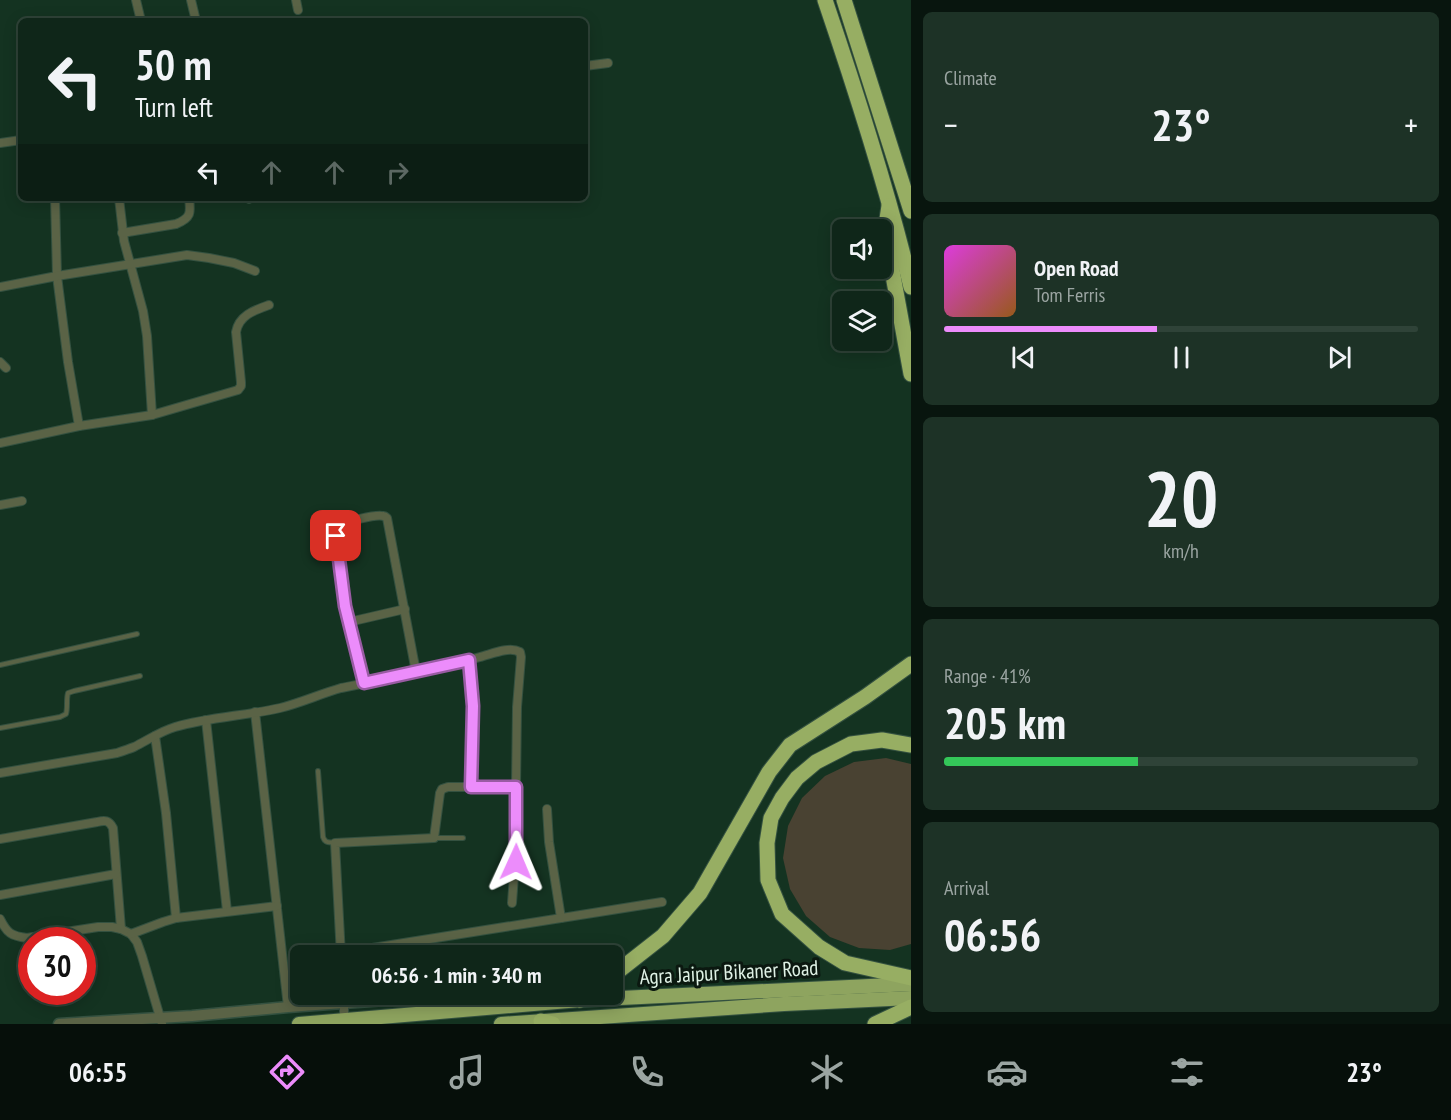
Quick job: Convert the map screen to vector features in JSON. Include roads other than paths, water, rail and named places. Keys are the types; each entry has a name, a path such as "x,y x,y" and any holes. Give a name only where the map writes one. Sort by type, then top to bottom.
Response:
{"highway":[{"path":"825,0 897,228 911,287"},
{"path":"844,0 911,211"},
{"path":"889,202 885,232 911,374"},
{"path":"623,967 663,936 700,893 768,772 790,745 865,697 911,663"},
{"path":"911,745 882,740 851,744 816,762 797,778 782,798 771,818 767,843 768,880 782,914 819,947 845,963 911,978"},
{"name":"Agra Jaipur Bikaner Road","path":"623,995 911,984"},
{"name":"Agra Jaipur Bikaner Road","path":"501,1024 545,1023 784,1004 911,998"},
{"name":"Agra Jaipur Bikaner Road","path":"299,1024 501,1005"},
{"path":"875,1024 911,1007"}],"street":[{"path":"136,0 140,18"},
{"path":"191,0 195,18"},
{"path":"296,0 298,10"},
{"path":"588,66 608,63"},
{"path":"0,143 18,140"},
{"path":"55,201 57,276 79,426"},
{"path":"119,201 122,233 143,311 147,336 152,415"},
{"path":"122,233 183,221 188,216 189,201"},
{"path":"0,287 187,255 234,263 255,271"},
{"path":"0,442 79,426 152,415 238,390 241,382 237,326 249,312 269,305"},
{"path":"0,505 22,501"},
{"path":"364,683 349,622 336,536 336,530 346,522 378,516 387,518 416,672"},
{"path":"349,622 405,609"},
{"path":"0,773 117,753 132,748 165,730 206,720 296,704 320,694 364,683 516,650 520,652 521,657 518,700 516,862 512,903"},
{"path":"469,660 473,706 471,787"},
{"path":"255,712 288,1007"},
{"path":"206,720 227,911"},
{"path":"154,736 166,813 177,918"},
{"path":"341,945 335,843 434,838 442,789 448,787 516,787"},
{"path":"547,808 548,836 561,918"},
{"path":"0,839 106,820 113,828 121,928"},
{"path":"0,895 116,874"},
{"path":"396,945 662,902"},
{"path":"130,934 177,918 277,906"},
{"path":"0,919 9,933 27,938 99,927 121,928 137,942 161,1021"},
{"path":"59,1024 161,1021 302,1005"},
{"path":"344,1005 344,1020"}],"lane":[{"path":"0,665 137,634"},
{"path":"0,728 60,717 68,710 66,699 68,693 140,676"},
{"path":"318,771 322,837 324,841 335,843"},
{"path":"434,838 463,838"}]}
